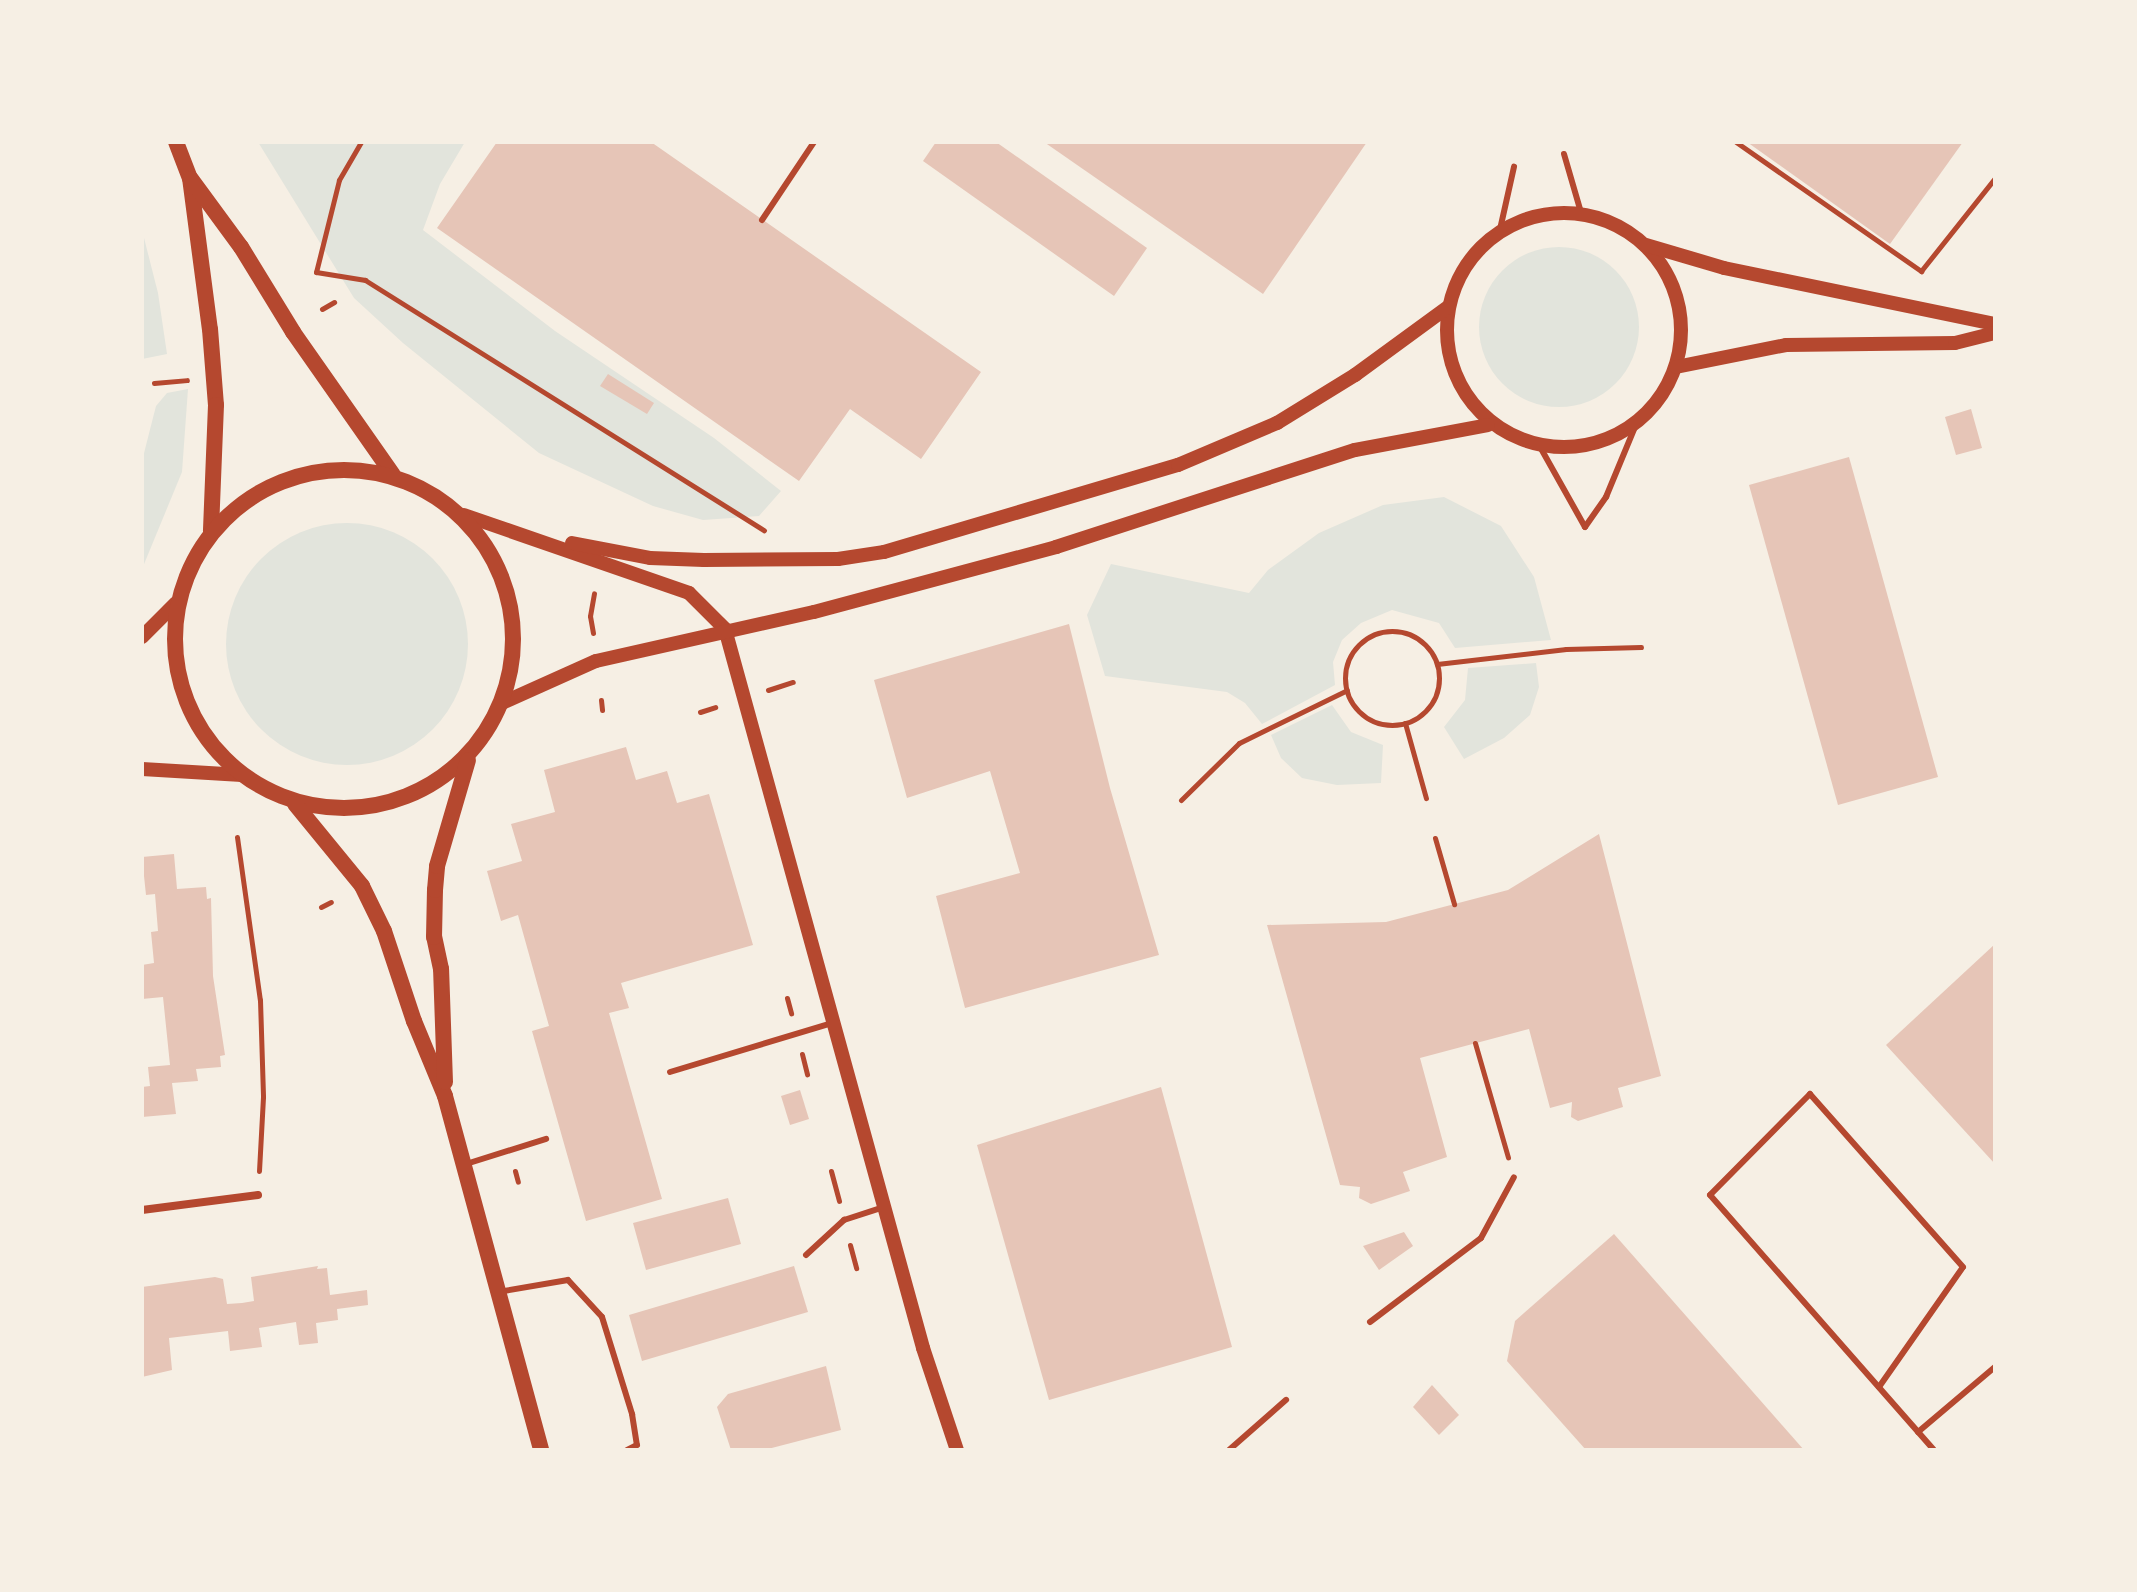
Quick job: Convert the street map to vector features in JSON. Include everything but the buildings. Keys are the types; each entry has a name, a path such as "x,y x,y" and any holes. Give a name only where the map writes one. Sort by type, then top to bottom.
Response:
{"main road":[{"path":"176,142 190,178 210,329 216,405 211,531"},
{"path":"190,178 241,247 293,332 393,475"},
{"path":"445,1096 435,890 437,866 468,760 488,732 502,703 514,626 508,593 489,552 464,515 415,482 393,475 322,471 261,491 211,531 192,560 176,603 172,648 190,707 218,749 242,775 267,793 295,804 333,808 370,803 422,787 468,760"},
{"path":"295,804 362,886 384,931 414,1021 445,1096 541,1450"}],"street":[{"path":"1488,425 1452,368 1448,307 1462,270 1485,242 1528,217 1567,212 1612,223 1646,245 1724,268 1995,324"},
{"path":"502,703 596,661 725,629 814,612 1056,547 1355,450 1488,425 1539,445 1566,448 1614,437 1637,422 1659,400 1676,367 1681,336 1679,303 1663,266 1646,245"},
{"path":"464,515 601,551 650,558 780,561 838,559 884,552 1178,465 1277,423 1355,375 1448,307"},
{"path":"1676,367 1736,352 1786,345 1955,343 1995,333"},
{"path":"464,515 689,593 725,629 836,1022 923,1348 957,1450"},
{"path":"142,637 176,603"},
{"path":"142,769 242,775"},
{"path":"142,1210 258,1195"}],"lane":[{"path":"762,220 814,142"},
{"path":"1564,154 1582,216"},
{"path":"1499,234 1514,167"},
{"path":"1539,445 1585,527 1606,497 1637,422"},
{"path":"670,1072 836,1022"},
{"path":"1879,1387 1963,1267 1810,1094 1710,1195 1934,1450"},
{"path":"464,1165 546,1139"},
{"path":"1370,1322 1481,1238 1514,1177"},
{"path":"806,1255 844,1220 885,1207"},
{"path":"498,1292 568,1280 602,1317 632,1414 637,1445 627,1450"},
{"path":"1918,1432 1995,1367"},
{"path":"1229,1450 1286,1400"}],"path":[{"path":"361,142 339,180 316,272 365,280 777,539"},
{"path":"1736,142 1921,271 1995,178"},
{"path":"322,309 334,302"},
{"path":"154,383 187,380"},
{"path":"593,634 590,616 594,593"},
{"path":"1390,630 1420,639 1437,664 1436,695 1428,709 1405,723 1386,725 1371,720 1358,711 1347,690 1345,668 1351,653 1375,634 1390,630"},
{"path":"1437,664 1566,649 1641,647"},
{"path":"767,691 793,682"},
{"path":"1181,800 1239,743 1347,690"},
{"path":"601,700 602,710"},
{"path":"700,712 715,707"},
{"path":"1405,723 1426,798"},
{"path":"237,837 260,1000 263,1097 258,1195"},
{"path":"1435,838 1454,904"},
{"path":"321,907 331,902"},
{"path":"1475,1043 1514,1177"}],"shaded area":[{"path":"258,142 465,142 440,184 423,230 555,331 714,438 781,491 759,516 703,520 653,506 539,453 403,343 354,298"},
{"path":"142,230 158,293 167,354 142,359"},
{"path":"1559,247 1590,253 1616,270 1633,296 1639,327 1633,358 1616,384 1590,401 1559,407 1528,401 1502,384 1485,358 1479,327 1485,296 1502,270 1528,253"},
{"path":"188,389 182,472 142,569 142,461 156,406 167,393"},
{"path":"1444,497 1501,526 1534,577 1551,640 1455,648 1439,623 1392,610 1361,623 1342,640 1333,662 1335,685 1262,724 1245,703 1227,692 1105,676 1087,615 1111,564 1249,593 1268,570 1319,533 1383,505"},
{"path":"347,523 371,525 393,532 432,559 459,598 466,620 466,668 459,690 432,729 393,756 371,763 347,765 323,763 301,756 262,729 235,690 228,668 226,644 228,620 235,598 262,559 301,532 323,525"},
{"path":"1536,663 1539,687 1530,715 1504,738 1464,759 1444,727 1465,700 1468,668"},
{"path":"1332,705 1351,732 1383,745 1381,783 1337,785 1302,778 1281,758 1271,735"}]}
